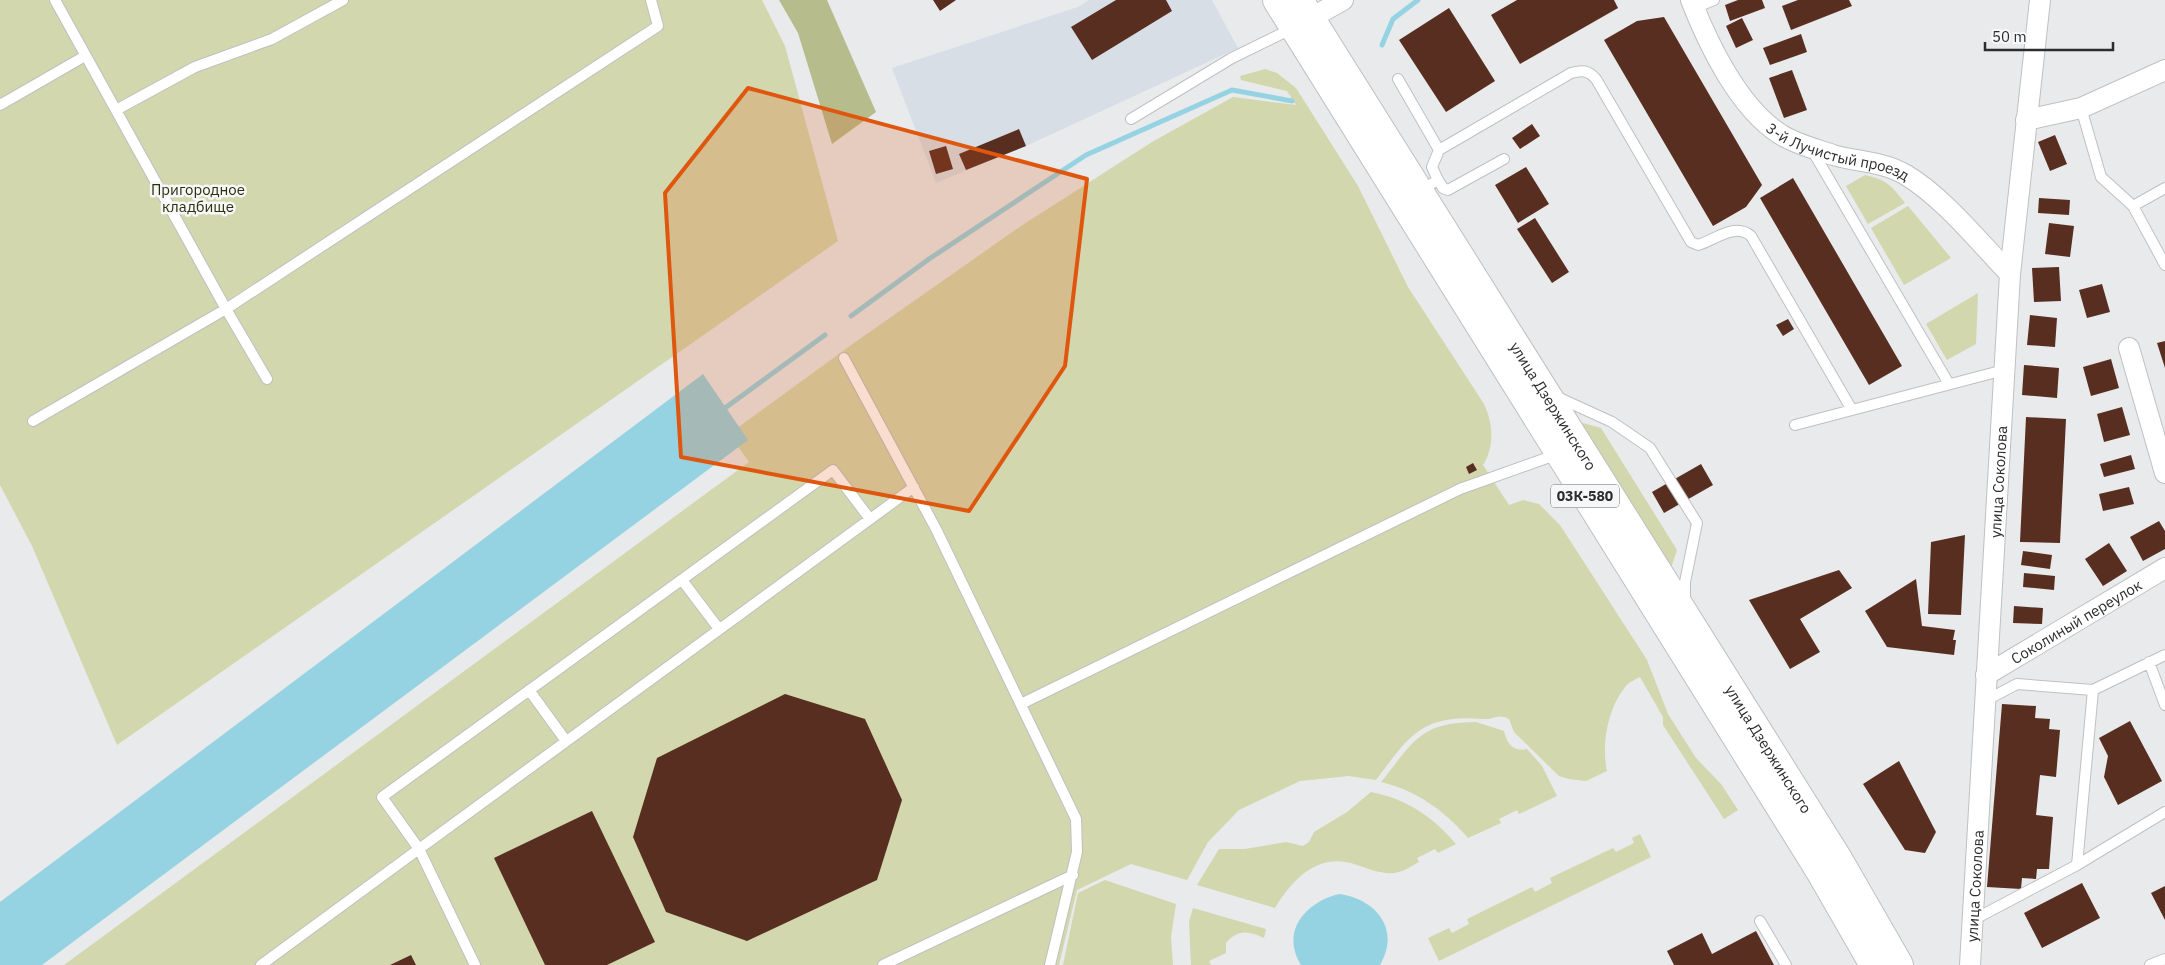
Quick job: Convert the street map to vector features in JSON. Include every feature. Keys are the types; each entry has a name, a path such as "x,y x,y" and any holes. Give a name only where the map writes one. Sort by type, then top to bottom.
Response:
{"main road":[{"name":"улица Дзержинского","path":"1276,0 1301,15 1429,186 1545,392 1569,450 1685,616 1838,859 1899,965"},
{"name":"улица Дзержинского","path":"1301,15 1569,450 1820,870 1874,965"}],"street":[{"path":"1301,15 1343,0"},
{"name":"улица Соколова","path":"1970,965 2010,274 2040,0"},
{"name":"3-й Лучистый проезд","path":"1692,4 1718,57 1740,93 1759,117 1780,135 1840,157 1875,162 1904,174 1931,193 2010,274"},
{"path":"2026,120 2081,108 2165,70"},
{"path":"2129,348 2165,473"},
{"name":"Соколиный переулок","path":"1986,675 2165,568"}],"lane":[{"path":"55,0 226,309 267,379"},
{"path":"116,110 195,67 272,39 343,0"},
{"path":"33,420 226,309 658,26 651,0"},
{"name":"3-й Лучистый проезд","path":"1692,4 1714,0"},
{"path":"1131,119 1301,15"},
{"path":"0,105 85,56"},
{"path":"1504,159 1453,189 1445,190 1429,186 1432,167 1439,150 1571,73 1581,70 1590,72 1596,79 1691,242 1698,245 1729,232 1739,230 1751,236 1852,410"},
{"path":"1398,80 1439,150"},
{"path":"2081,108 2101,177 2133,206 2165,265"},
{"path":"1812,148 1949,384"},
{"path":"2133,206 2165,188"},
{"path":"844,358 914,487 1076,819 1077,852 1073,875 1050,965"},
{"path":"1795,426 2004,370"},
{"path":"1545,392 1612,422 1650,448 1697,523 1685,582 1685,616"},
{"path":"1021,704 1460,489 1569,450"},
{"path":"475,965 419,849 382,797 833,470 870,519"},
{"path":"262,965 914,487"},
{"path":"682,580 719,629"},
{"path":"1985,701 2017,684 2093,690 2165,655"},
{"path":"2149,662 2165,705"},
{"path":"529,690 566,741"},
{"path":"2077,865 2093,690"},
{"path":"1973,920 2077,865 2165,812"},
{"path":"883,965 1073,875"},
{"path":"1760,921 1786,965"},
{"path":"1850,923 1865,965"},
{"path":"2150,965 2165,959"}],"highlighted area":[{"path":"748,88 1087,179 1065,366 969,511 681,457 665,193"}],"shaded area":[{"path":"1089,0 1212,0 1238,48 1026,146 936,183 892,68 1078,7"}],"green space":[{"name":"Пригородное кладбище","path":"0,0 762,0 785,46 838,241 117,745 32,546 0,485"},
{"path":"779,0 827,0 876,112 832,144 798,33"},
{"path":"1265,69 1277,73 1296,88 1358,186 1408,287 1484,404 1491,427 1491,442 1483,465 1509,505 1523,500 1539,504 1560,525 1647,660 1668,714 1696,758 1721,784 1738,810 1724,819 1663,725 1663,717 1640,677 1626,686 1610,715 1605,750 1607,771 1586,781 1559,776 1514,732 1509,719 1505,717 1487,719 1462,718 1431,724 1419,731 1398,751 1376,780 1349,776 1300,781 1239,810 1208,842 1187,880 1131,864 1077,890 1059,965 64,965 749,462 729,434 854,343 1021,226 1152,142 1233,97 1296,105 1287,91 1241,80 1240,76"},
{"path":"1865,175 1888,184 1905,203 1868,224 1846,186"},
{"path":"1908,206 1951,258 1904,285 1871,228"},
{"path":"1978,293 1976,344 1947,360 1926,324"},
{"path":"1579,422 1601,428 1677,550 1671,568"},
{"path":"1476,722 1504,731 1507,740 1514,748 1527,749 1542,766 1557,796 1519,814 1517,810 1499,819 1501,823 1468,838 1429,803 1418,796 1381,782 1419,737 1442,726"},
{"path":"1371,792 1396,799 1418,810 1438,825 1456,844 1438,853 1435,849 1417,858 1419,862 1393,873 1378,872 1343,862 1319,865 1299,878 1275,908 1197,885 1219,849 1245,849 1286,842 1303,846 1309,842 1314,832 1347,812"},
{"path":"1640,834 1651,857 1439,961 1428,938 1449,928 1452,933 1469,924 1467,919 1532,887 1535,892 1552,883 1550,878 1613,848 1616,852 1634,843 1632,838"},
{"path":"1105,880 1176,904 1171,937 1173,965 1063,965 1078,893"},
{"path":"1193,908 1266,929 1264,938 1249,933 1239,933 1230,938 1226,943 1226,953 1209,961 1211,965 1191,965 1189,922"}],"water":[{"path":"703,374 748,440 42,965 0,965 0,902"},
{"path":"1339,894 1364,902 1374,909 1381,918 1386,928 1388,939 1386,952 1380,965 1301,965 1295,953 1293,941 1295,930 1300,920 1316,904"}],"building":[{"path":"933,0 956,0 940,11"},
{"path":"1116,0 1166,0 1172,11 1092,60 1071,27"},
{"path":"1517,0 1614,0 1618,8 1520,64 1491,15"},
{"path":"1738,0 1762,0 1765,8 1730,21 1725,5"},
{"path":"1798,0 1849,0 1852,6 1791,30 1782,6"},
{"path":"1449,8 1495,81 1446,112 1399,40"},
{"path":"1664,17 1762,185 1746,207 1713,226 1604,40 1637,21"},
{"path":"1742,18 1753,40 1736,48 1726,26"},
{"path":"1801,34 1807,52 1770,65 1763,48"},
{"path":"1792,70 1807,110 1784,118 1769,78"},
{"path":"1532,124 1540,136 1520,149 1512,138"},
{"path":"1019,129 1026,146 966,170 959,154"},
{"path":"2055,135 2067,164 2050,171 2038,142"},
{"path":"946,146 953,169 936,174 929,151"},
{"path":"1526,167 1549,204 1518,223 1495,185"},
{"path":"1793,178 1902,366 1869,385 1760,198"},
{"path":"2039,198 2070,200 2069,215 2038,213"},
{"path":"1535,218 1569,272 1552,283 1517,229"},
{"path":"2049,223 2074,226 2070,257 2045,254"},
{"path":"2059,267 2061,301 2034,302 2032,268"},
{"path":"2102,284 2110,312 2087,318 2079,290"},
{"path":"2030,315 2057,318 2055,347 2027,345"},
{"path":"1788,319 1794,329 1783,336 1776,325"},
{"path":"2165,341 2165,368 2157,343"},
{"path":"2111,359 2119,388 2091,396 2083,367"},
{"path":"2024,365 2059,368 2057,398 2022,395"},
{"path":"2122,407 2130,435 2104,442 2097,414"},
{"path":"2026,417 2066,419 2060,543 2020,542"},
{"path":"2131,455 2135,469 2104,477 2100,464"},
{"path":"1473,463 1477,470 1469,474 1466,467"},
{"path":"1701,464 1713,485 1664,513 1652,492"},
{"path":"2129,487 2134,504 2103,511 2099,494"},
{"path":"2159,521 2165,531 2165,549 2143,561 2130,537"},
{"path":"1965,535 1961,615 1928,614 1931,542"},
{"path":"2109,543 2127,571 2103,586 2085,559"},
{"path":"2023,551 2052,555 2050,569 2021,565"},
{"path":"1839,570 1852,588 1800,619 1820,652 1790,669 1749,600"},
{"path":"2024,573 2055,576 2054,590 2023,587"},
{"path":"1916,579 1922,626 1955,630 1953,640 1956,640 1954,655 1887,647 1865,611"},
{"path":"2014,606 2043,608 2042,624 2013,623"},
{"path":"785,694 865,719 902,800 877,880 747,941 666,912 633,837 657,758"},
{"path":"2002,704 2036,706 2035,718 2050,719 2049,729 2060,730 2056,777 2040,775 2036,815 2053,817 2049,869 2037,869 2036,879 2022,878 2021,889 1987,887"},
{"path":"2130,721 2162,781 2118,805 2104,777 2108,756 2099,738"},
{"path":"1899,761 1936,832 1925,853 1905,850 1863,784"},
{"path":"592,811 655,942 607,965 545,965 494,858"},
{"path":"2082,883 2100,918 2042,948 2024,913"},
{"path":"2165,886 2165,920 2151,893"},
{"path":"1756,931 1774,965 1674,965 1667,951 1702,933 1712,954"},
{"path":"411,955 416,965 390,965"}],"waterway":[{"path":"1382,45 1393,19 1418,0"},
{"path":"851,316 929,259 1086,155 1232,90 1292,101"},
{"path":"725,408 825,335"}]}
